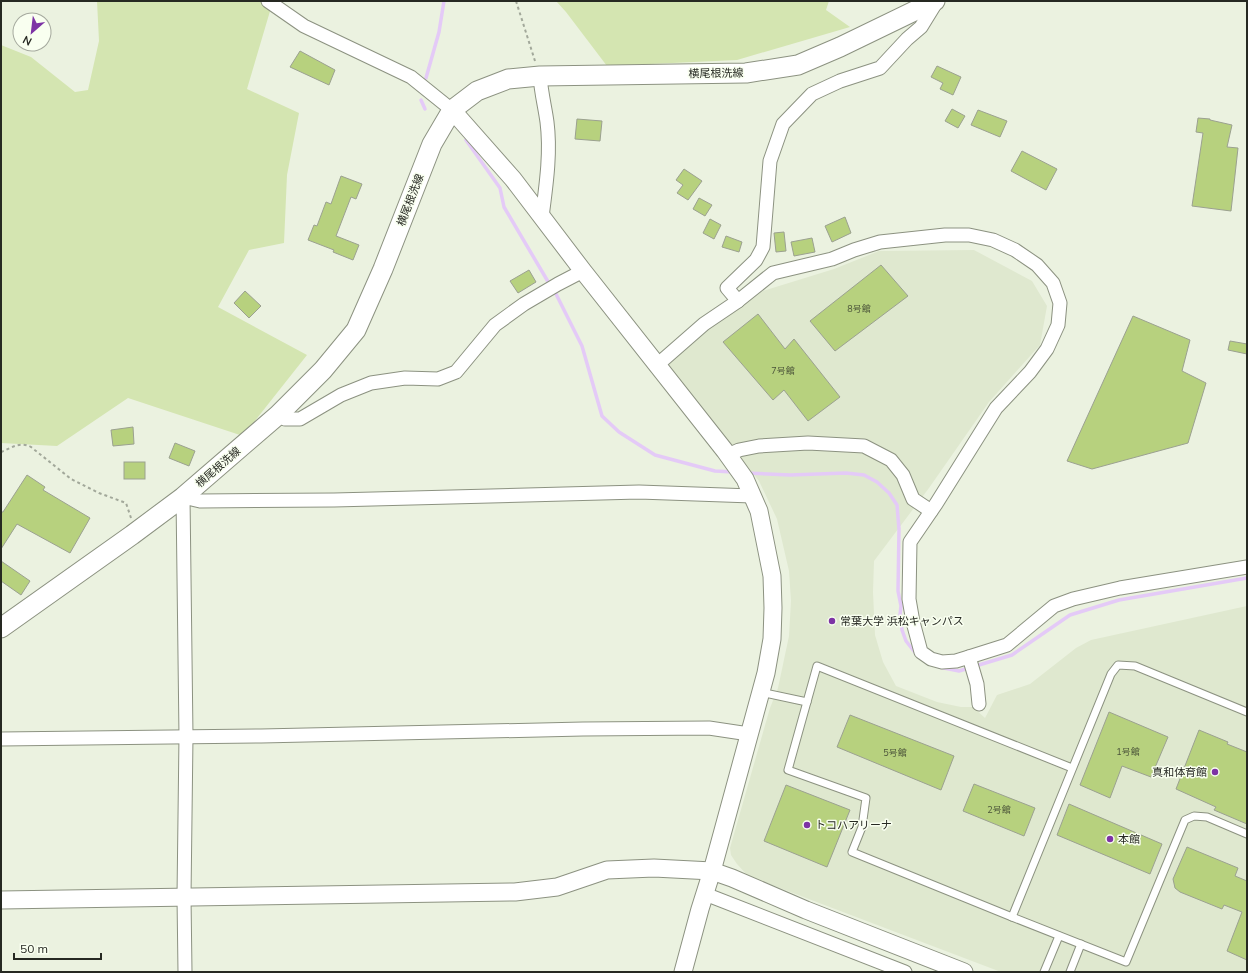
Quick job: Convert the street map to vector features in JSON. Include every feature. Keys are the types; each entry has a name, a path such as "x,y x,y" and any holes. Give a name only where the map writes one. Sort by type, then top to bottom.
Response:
{"main road":[{"name":"横尾根洗線","path":"1,628 183,497 278,415 322,370 356,330 383,269 432,144 452,110 477,91 508,79 540,76 746,73 798,65 840,47 936,1"}],"street":[{"path":"268,1 304,26 411,77 452,110 513,179 656,366 728,455 745,479 759,512 772,576 772,639 766,673 683,972"},
{"path":"738,301 727,288 756,260 763,248 770,161 782,124 812,94 840,81 880,68 907,39 921,27 936,1"},
{"path":"540,76 547,123 548,144 546,184 542,217"},
{"path":"656,366 704,324 738,301 773,273 832,258 880,242 945,235 969,235 993,240 1015,250 1037,265 1053,283 1060,303 1058,326 1047,349 1030,372 996,408 910,542 909,599 921,652 931,659 942,662 970,660 1007,645 1054,606 1074,599 1120,588 1247,567"},
{"path":"278,415 285,419 300,420 341,395 370,383 405,378 438,379 456,372 495,325 524,304 583,271"},
{"path":"728,455 739,450 759,446 808,443 864,446 891,460 903,475 913,499 931,511"},
{"path":"185,972 184,897 186,736 183,497 200,501 334,500 639,492 752,496"},
{"path":"970,660 977,684 979,704"},
{"path":"1,739 693,728 709,728 749,734"},
{"path":"1,900 515,892 557,886 607,870 654,868 712,871 806,910 964,972"},
{"path":"705,894 905,972"}],"lane":[{"path":"1012,917 1111,674 1118,665 1135,666 1247,712"},
{"path":"1072,768 817,666 788,770 866,798 862,827 852,852 1126,962 1185,820 1194,816 1207,817 1247,834"},
{"path":"760,692 807,702"},
{"path":"1044,972 1059,936"},
{"path":"1070,972 1081,944"}],"path":[{"path":"516,1 540,76"},
{"path":"1247,254 1247,264"},
{"path":"1,452 19,444 26,444 70,479 126,504 132,520 132,535"}],"shaded area":[{"name":"常葉大学 浜松キャンパス","path":"974,250 1032,281 1047,306 1040,345 989,402 929,488 874,561 873,592 875,635 883,662 896,686 937,702 961,707 973,707 985,718 997,695 1030,684 1076,648 1091,640 1247,606 1247,972 1001,972 748,876 731,855 730,848 770,708 778,688 789,636 791,601 789,571 777,519 759,481 667,365 747,296 834,269 879,251"}],"green space":[{"path":"97,1 273,1 247,89 299,113 287,175 284,243 249,250 218,307 307,355 243,436 128,398 57,446 1,443 1,45 12,49 12,52 18,52 31,57 75,92 88,90 99,41"},
{"path":"556,1 829,1 826,10 850,27 737,60 607,66"}],"building":[{"path":"300,51 335,70 329,85 290,67"},
{"path":"937,66 961,77 953,95 940,89 943,83 931,77"},
{"path":"952,109 965,116 958,128 945,121"},
{"path":"978,110 1007,121 1000,137 971,125"},
{"path":"1198,118 1210,119 1232,125 1227,147 1238,148 1231,211 1192,206 1203,133 1196,132"},
{"path":"577,119 602,121 600,141 575,139"},
{"path":"1022,151 1057,169 1046,190 1011,171"},
{"path":"684,169 702,181 688,200 677,193 683,185 676,180"},
{"path":"341,176 362,184 356,199 351,197 336,236 359,245 353,260 333,252 334,250 308,240 314,225 317,226 326,202 331,204"},
{"path":"699,198 712,205 705,216 693,209"},
{"path":"845,217 851,233 832,242 825,226"},
{"path":"710,219 721,225 714,239 703,233"},
{"path":"784,232 786,251 776,252 774,233"},
{"path":"726,236 742,242 739,252 722,247"},
{"path":"812,238 815,252 794,256 791,242"},
{"path":"881,265 908,296 835,351 810,321"},
{"path":"529,270 536,282 518,293 510,281"},
{"path":"245,291 261,306 249,318 234,303"},
{"path":"758,314 785,349 794,339 840,397 808,421 784,390 773,400 723,342"},
{"path":"1133,316 1190,340 1182,371 1206,383 1188,443 1092,469 1067,461"},
{"path":"1230,341 1247,344 1247,354 1228,350"},
{"path":"133,427 134,444 113,446 111,430"},
{"path":"175,443 195,451 189,466 169,458"},
{"path":"124,462 145,462 145,479 124,479"},
{"path":"27,475 45,487 43,490 90,518 70,553 17,524 1,549 1,512 3,512"},
{"path":"1,561 30,581 21,595 1,581"},
{"path":"1109,712 1168,737 1151,777 1122,766 1110,798 1080,785"},
{"path":"850,715 954,756 941,790 837,747"},
{"name":"真和体育館","path":"1199,730 1247,752 1247,824 1214,810 1216,807 1176,789"},
{"path":"974,784 1035,808 1024,836 963,811"},
{"name":"トコハアリーナ","path":"786,785 850,810 827,867 764,841"},
{"name":"本館","path":"1069,804 1162,844 1150,874 1057,835"},
{"path":"1187,847 1238,868 1235,876 1247,881 1247,960 1227,951 1242,912 1224,905 1222,909 1180,892 1175,888 1173,879"}],"waterway":[{"path":"426,78 439,32 444,1"},
{"path":"421,100 425,109"},
{"path":"466,140 500,188 504,207 550,285"},
{"path":"554,290 582,346 602,416 619,432 655,455 715,471 733,472"},
{"path":"747,473 790,475 846,473 864,475 877,482 889,493 897,505 899,529 898,591 901,606 900,615 902,630 906,641 917,655"},
{"path":"939,667 959,671 1012,655 1070,615 1119,600 1247,578"}],"place":[{"name":"常葉大学 浜松キャンパス","path":"832,621"},
{"name":"真和体育館","path":"1215,772"},
{"name":"トコハアリーナ","path":"807,825"},
{"name":"本館","path":"1110,839"}]}
